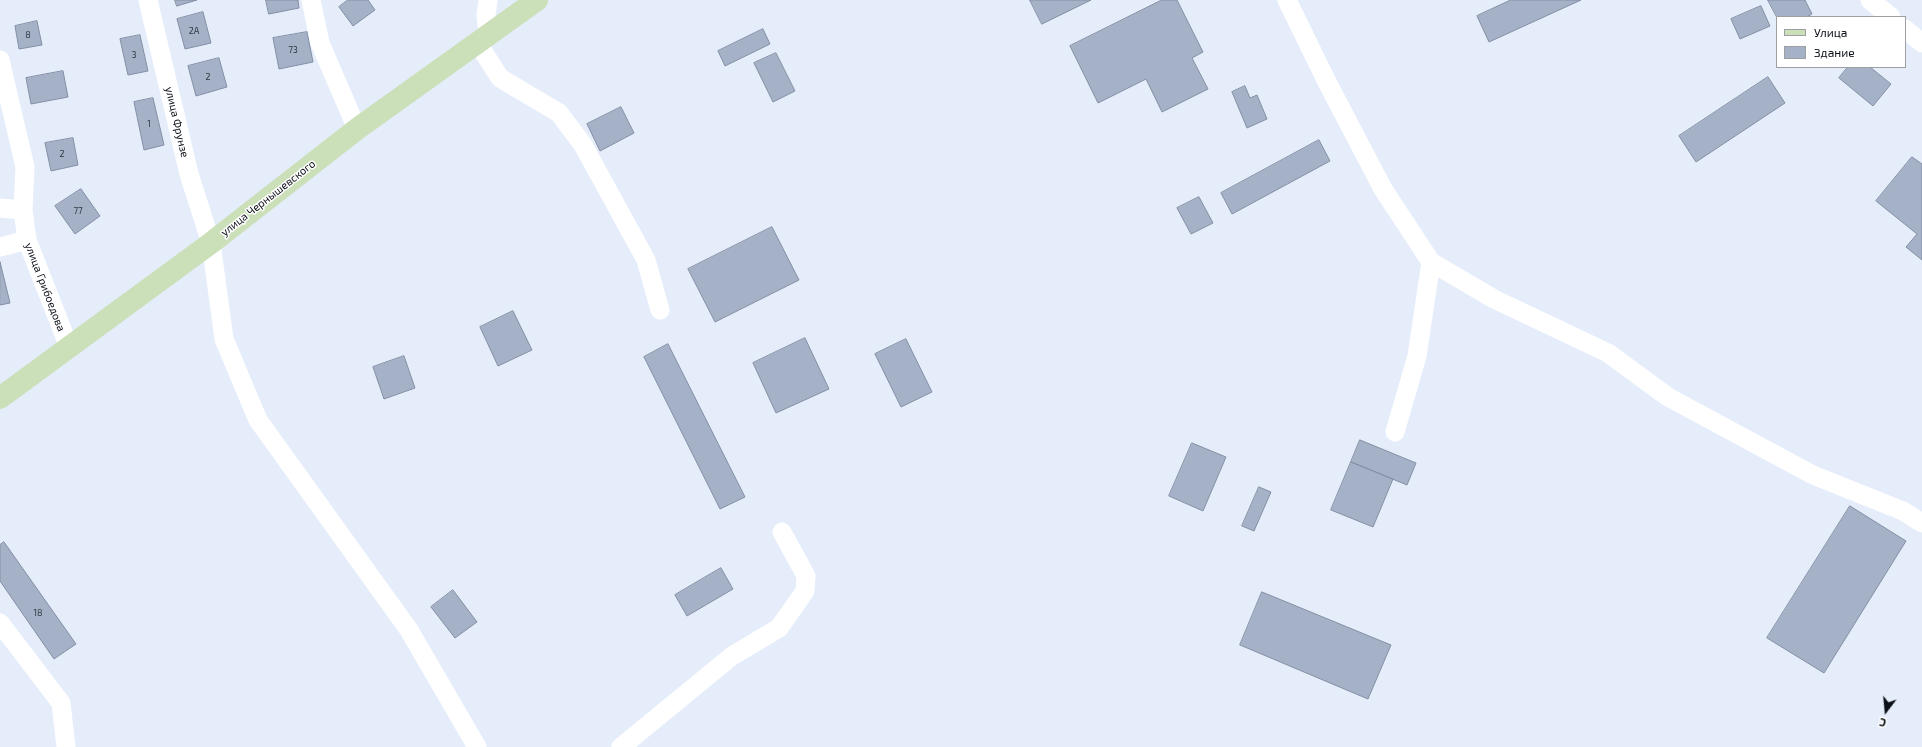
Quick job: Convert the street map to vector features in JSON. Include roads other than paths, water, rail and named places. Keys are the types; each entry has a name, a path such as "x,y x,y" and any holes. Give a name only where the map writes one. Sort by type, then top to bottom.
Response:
{"main road":[{"name":"улица Чернышевского","path":"0,398 211,243 357,129 537,0"}],"street":[{"name":"улица Фрунзе","path":"148,0 189,174 211,243 224,339 258,420 409,630 477,747"},
{"path":"311,0 320,43 357,129"},
{"path":"488,0 483,38 500,78 559,114 584,145 646,260 660,310"},
{"path":"1287,0 1327,82 1383,189 1431,262 1494,299 1608,353 1668,397 1813,475 1903,511 1922,523"},
{"path":"1870,0 1890,16"},
{"path":"1906,30 1922,43"},
{"name":"улица Грибоедова","path":"0,60 25,167 23,210 27,240 69,347"},
{"path":"0,208 23,210"},
{"path":"0,247 27,240"},
{"path":"1395,432 1417,356 1431,262"},
{"path":"621,747 732,656 779,628 804,591 806,576 782,532"},
{"path":"0,623 61,703 66,747"}]}
